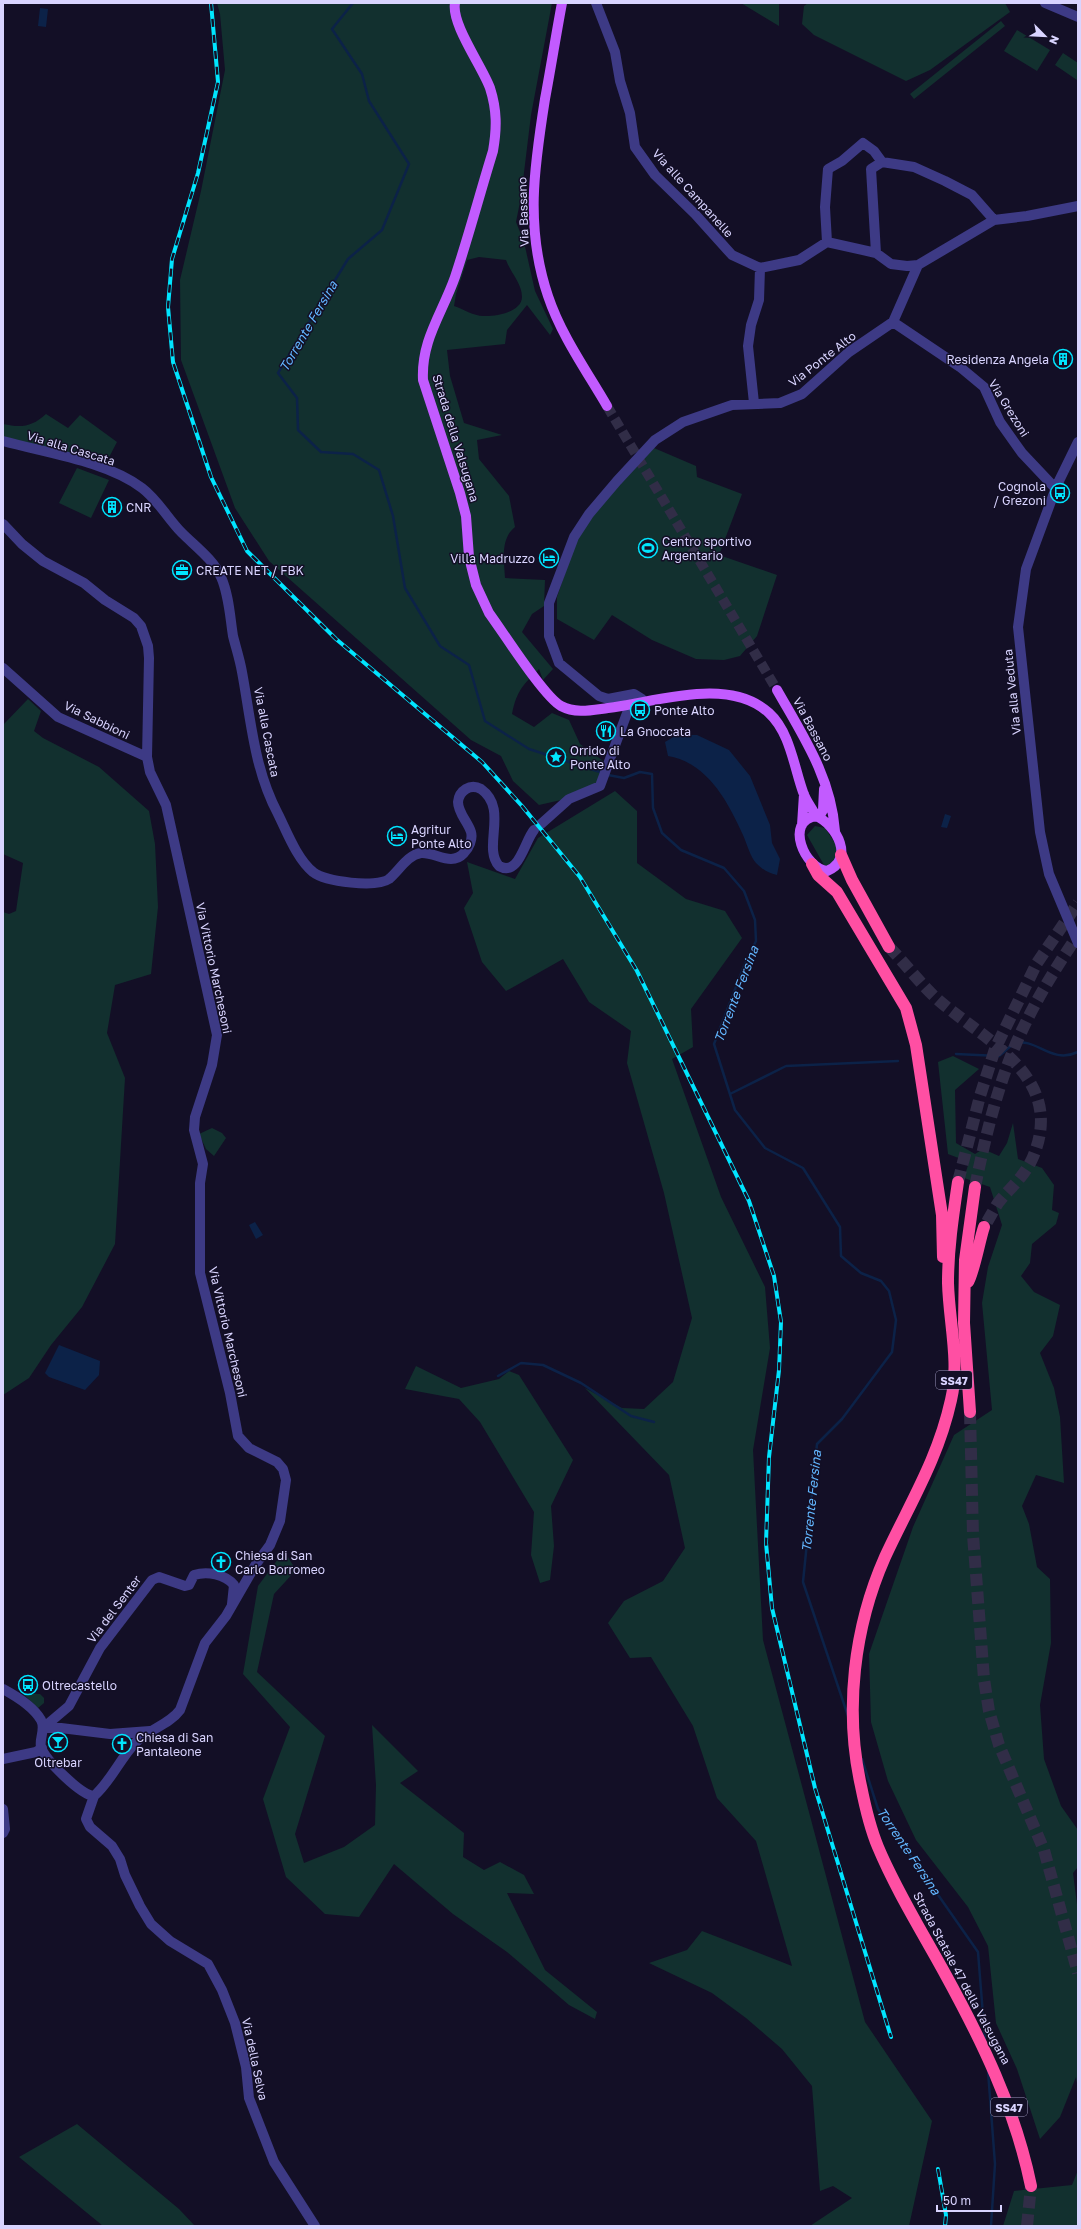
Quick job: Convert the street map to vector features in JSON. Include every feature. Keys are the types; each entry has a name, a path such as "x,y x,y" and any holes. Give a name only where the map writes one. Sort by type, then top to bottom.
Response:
{"highway":[{"path":"841,855 852,880 889,946"},
{"path":"812,864 818,875 837,892 906,1008 916,1045 942,1215 944,1268 948,1284"},
{"name":"Strada Statale 47 della Valsugana","path":"958,1182 952,1228 948,1284 954,1376 952,1396 942,1437 934,1458 886,1555 864,1614 856,1660 854,1726 861,1786 877,1845 889,1871 963,2008 1002,2087 1018,2134 1031,2186"},
{"name":"SS47","path":"970,1412 964,1323 965,1260 975,1187"},
{"path":"965,1286 972,1277 978,1245 984,1227"}],"main road":[{"name":"Strada della Valsugana","path":"455,3 456,18 489,86 497,117 496,130 493,151 455,276 446,302 425,349 423,380 460,493 466,516 469,557 476,585 489,613 545,691 560,706 582,711 713,693 728,695 753,702 769,713 780,727 804,794 818,817 835,831"},
{"name":"Via Bassano","path":"562,3 535,160 533,192 536,248 543,279 556,317 607,406"},
{"name":"Via Bassano","path":"777,690 810,747 824,780 833,807 835,831"},
{"name":"Via Bassano","path":"818,817 823,810 824,780"},
{"name":"Strada della Valsugana","path":"804,794 802,825 799,834 800,841 812,864"},
{"path":"802,825 806,820 818,817"},
{"path":"812,864 820,870 827,871 837,865 841,855 835,831"}],"street":[{"name":"Via alle Campanelle","path":"596,3 615,52 620,81 630,113 635,147 655,175 695,214 732,255 760,268"},
{"path":"1045,3 1078,17"},
{"path":"827,242 825,207 828,169 842,161 863,143 874,151 882,162"},
{"path":"876,253 871,169 882,162 914,167 945,180 972,195 994,220"},
{"path":"754,403 748,346 751,325 759,300 760,268 799,260 827,242 876,253 891,264 907,266 918,265 994,220 1027,216 1078,206"},
{"path":"893,322 918,265"},
{"name":"Via Ponte Alto","path":"642,703 642,699 634,694 602,698 567,670 556,659 549,636 548,603 574,537 589,514 655,440 696,416 732,405 780,403 802,394 849,352 893,322"},
{"name":"Via Grezoni","path":"893,322 960,367 984,387 1004,428 1022,453 1056,489"},
{"name":"Via alla Cascata","path":"3,441 87,463 140,487 214,566 221,578 225,590 242,669 257,759 264,784 294,845 306,866 313,872 334,880 377,883 388,879 416,855 428,854 449,859 459,857 466,852 471,842 471,832 458,806 460,796 468,788 479,788 483,791 493,810 496,823 493,854 499,866 507,869 514,866 541,823 569,799 597,788 603,781 630,705"},
{"name":"Via alla Veduta","path":"1078,442 1056,489 1026,569 1018,627 1040,832 1049,874 1078,943"},
{"name":"Via Vittorio Marchesoni","path":"3,524 22,544 43,561 84,583 105,600 134,618 141,626 148,646 147,757 150,772 166,805 217,1035 212,1065 195,1117 194,1130 203,1164 200,1183 200,1273 229,1385 238,1436 249,1448 277,1462 283,1469 286,1480 280,1521 275,1533 232,1608 205,1643 180,1710 175,1717 150,1731 135,1743 102,1789 94,1796"},
{"name":"Via Sabbioni","path":"3,668 58,717 147,757"},
{"name":"Via del Senter","path":"43,1728 69,1706 100,1648 152,1580 159,1577 185,1586 189,1585 194,1575 204,1572 230,1579 234,1585 232,1608"},
{"path":"3,1689 28,1706 38,1716 43,1728 42,1748 46,1756 80,1791 87,1796 94,1796"},
{"name":"Via Vittorio Marchesoni","path":"43,1728 82,1730 110,1734 150,1731"},
{"path":"3,1759 36,1752 42,1748"},
{"name":"Via della Selva","path":"94,1796 86,1819 90,1827 112,1846 120,1859 125,1875 140,1906 151,1924 170,1942 208,1964 222,1990 235,2023 244,2060 249,2098 274,2162 314,2226"},
{"path":"3,1809 5,1823 3,1833"}],"green space":[{"path":"217,3 552,3 531,115 521,197 516,222 524,242 535,291 553,329 550,335 527,305 507,330 505,344 447,350 450,376 464,423 502,435 477,440 479,459 509,496 515,527 510,532 505,544 505,578 545,580 544,606 532,614 522,632 553,669 543,680 539,669 529,679 521,688 512,714 534,727 552,713 569,720 580,744 606,763 598,783 561,800 539,805 513,781 501,756 471,740 269,561 235,508 181,360 180,280 201,191 225,70 220,14","holes":["479,257 506,260 520,287 522,297 518,306 513,310 488,316 476,315 454,306 456,294 467,260"]},
{"path":"741,3 779,3 779,26"},
{"path":"808,3 1005,3 1010,12 930,70 906,81 814,35 802,24 804,6"},
{"path":"1001,21 1005,26 914,99 910,94"},
{"path":"1017,30 1050,50 1037,71 1004,51"},
{"path":"1063,53 1078,63 1077,80 1055,65"},
{"path":"46,414 68,428 80,415 117,442 105,465 3,438 3,424 21,426 31,424"},
{"name":"Centro sportivo Argentario","path":"654,448 696,466 697,477 742,494 719,555 777,575 757,636 740,656 724,660 696,659 652,640 612,615 594,640 557,619 557,597 576,541 590,517"},
{"path":"77,468 109,480 91,518 59,503"},
{"path":"28,699 41,711 34,731 43,738 99,767 149,811 155,844 158,907 151,974 115,985 107,1033 125,1078 115,1244 82,1307 51,1345 29,1378 3,1395 3,912 9,914 16,911 23,863 3,854 3,725"},
{"path":"615,791 637,811 637,863 686,899 725,911 742,938 691,1009 693,1047 672,1059 721,1197 765,1287 770,1348 753,1450 763,1640 865,2022 932,2121 909,2226 810,2226 852,2198 833,2186 820,2191 812,2086 782,2049 746,2018 712,1993 649,1963 687,1950 702,1931 792,1966 756,1841 717,1798 693,1726 651,1657 630,1658 608,1623 624,1601 663,1581 685,1548 669,1475 585,1388 622,1408 644,1409 673,1382 692,1318 664,1193 627,1063 631,1031 589,1002 563,959 506,991 482,962 464,908 473,893 467,862 515,879 538,838"},
{"path":"815,826 825,828 837,846 837,859 829,867 824,865 807,835"},
{"path":"953,1056 979,1069 955,1090 956,1143 975,1154 983,1149 999,1156 1007,1143 1013,1123 1018,1159 1042,1168 1054,1185 1052,1210 1059,1213 1056,1224 1032,1244 1030,1263 1021,1276 1034,1292 1060,1305 1053,1336 1040,1353 1054,1388 1060,1417 1064,1483 1036,1475 1022,1506 1029,1524 1037,1567 1050,1579 1051,1643 1040,1705 1044,1759 1061,1806 1078,1830 1078,1867 1073,1873 1078,1912 1078,2089 1076,2077 1060,2117 1040,2139 1017,2069 996,2023 988,1946 968,1907 916,1840 888,1781 871,1722 869,1654 913,1527 954,1435 992,1410 982,1303 988,1267 1002,1225 990,1187 964,1178 969,1162 948,1154 938,1062"},
{"path":"212,1128 222,1133 226,1138 214,1156 206,1149 199,1134"},
{"path":"416,1366 461,1388 499,1379 509,1371 519,1375 573,1460 551,1506 554,1546 550,1580 540,1583 531,1555 534,1512 480,1422 459,1399 405,1389"},
{"path":"284,1551 296,1570 274,1594 257,1672 325,1736 295,1834 304,1863 344,1847 375,1825 376,1785 372,1725 418,1771 400,1783 464,1833 463,1857 484,1870 500,1862 524,1875 534,1894 507,1893 545,1970 597,2012 595,2019 569,2005 507,1952 453,1914 394,1864 359,1917 325,1914 286,1877 263,1799 290,1727 243,1674 258,1586"},
{"path":"22,1693 40,1694 44,1698 44,1703 38,1708"},
{"path":"77,2124 179,2209 195,2226 103,2226 19,2157"},
{"path":"1078,2170 1078,2226 1003,2226 1014,2191 1072,2185"}],"water":[{"path":"40,8 48,9 46,27 38,26"},
{"path":"677,735 697,735 729,750 750,776 770,825 772,843 780,859 777,875 768,872 756,863 731,810 715,786 705,775 682,760 668,756 665,742"},
{"path":"945,814 951,816 947,828 941,827"},
{"path":"255,1222 263,1235 256,1239 249,1225"},
{"path":"59,1345 100,1361 99,1375 85,1390 49,1377 45,1373"}],"waterway":[{"name":"Torrente Fersina","path":"353,3 332,29 362,74 369,101 409,164 382,230 348,259 278,373 297,398 298,430 321,452 353,454 379,470 393,516 405,588 440,646 469,665 485,721 529,749 603,773"},
{"name":"Torrente Fersina","path":"608,775 624,778 640,772 652,774 653,808 662,833 681,850 724,868 744,891 755,920 756,941 744,966 714,1044 735,1110 765,1148 803,1168 840,1227 841,1256 861,1273 881,1281 889,1291 896,1320 892,1352 842,1419 817,1444 803,1582 848,1716"},
{"name":"Strada Statale 47 della Valsugana","path":"956,1054 999,1056 1012,1045 1022,1043 1037,1046 1059,1055 1068,1055 1078,1052"},
{"path":"730,1094 786,1066 898,1061"},
{"path":"498,1376 521,1363 543,1365 581,1383 631,1416 654,1422"},
{"name":"Torrente Fersina","path":"862,1759 878,1809 978,1952 985,2040"},
{"name":"Torrente Fersina","path":"988,2071 995,2164 991,2226"}],"tunnel":[{"path":"607,406 777,690"},
{"path":"958,1182 980,1096 995,1049 1037,963 1078,903"},
{"path":"975,1187 992,1114 1000,1086 1012,1054 1037,1001 1078,935"},
{"path":"889,947 936,998 983,1034 1019,1067 1032,1086 1039,1106 1040,1130 1030,1164 1022,1176 998,1203 984,1227"},
{"path":"970,1412 973,1535 984,1679 989,1711 999,1745 1044,1850 1078,1973"},
{"path":"1027,2226 1031,2186"}],"railway":[{"path":"211,3 218,82 198,173 172,259 168,307 173,362 211,477 247,551 336,639 482,762 522,806 580,877 637,971 749,1201 774,1276 781,1322 779,1370 769,1457 766,1543 772,1608 815,1788 891,2037"},
{"path":"938,2169 946,2215 945,2226"}],"place":[{"name":"Residenza Angela","path":"1063,359"},
{"name":"Cognola / Grezoni","path":"1060,493"},
{"name":"CNR","path":"112,507"},
{"name":"Centro sportivo Argentario","path":"648,548"},
{"name":"Villa Madruzzo","path":"549,558"},
{"name":"CREATE NET / FBK","path":"182,570"},
{"name":"Ponte Alto","path":"640,710"},
{"name":"La Gnoccata","path":"606,731"},
{"name":"Orrido di Ponte Alto","path":"556,757"},
{"name":"Agritur Ponte Alto","path":"397,836"},
{"name":"Chiesa di San Carlo Borromeo","path":"221,1562"},
{"name":"Oltrecastello","path":"28,1685"},
{"name":"Oltrebar","path":"58,1742"},
{"name":"Chiesa di San Pantaleone","path":"122,1744"}]}
